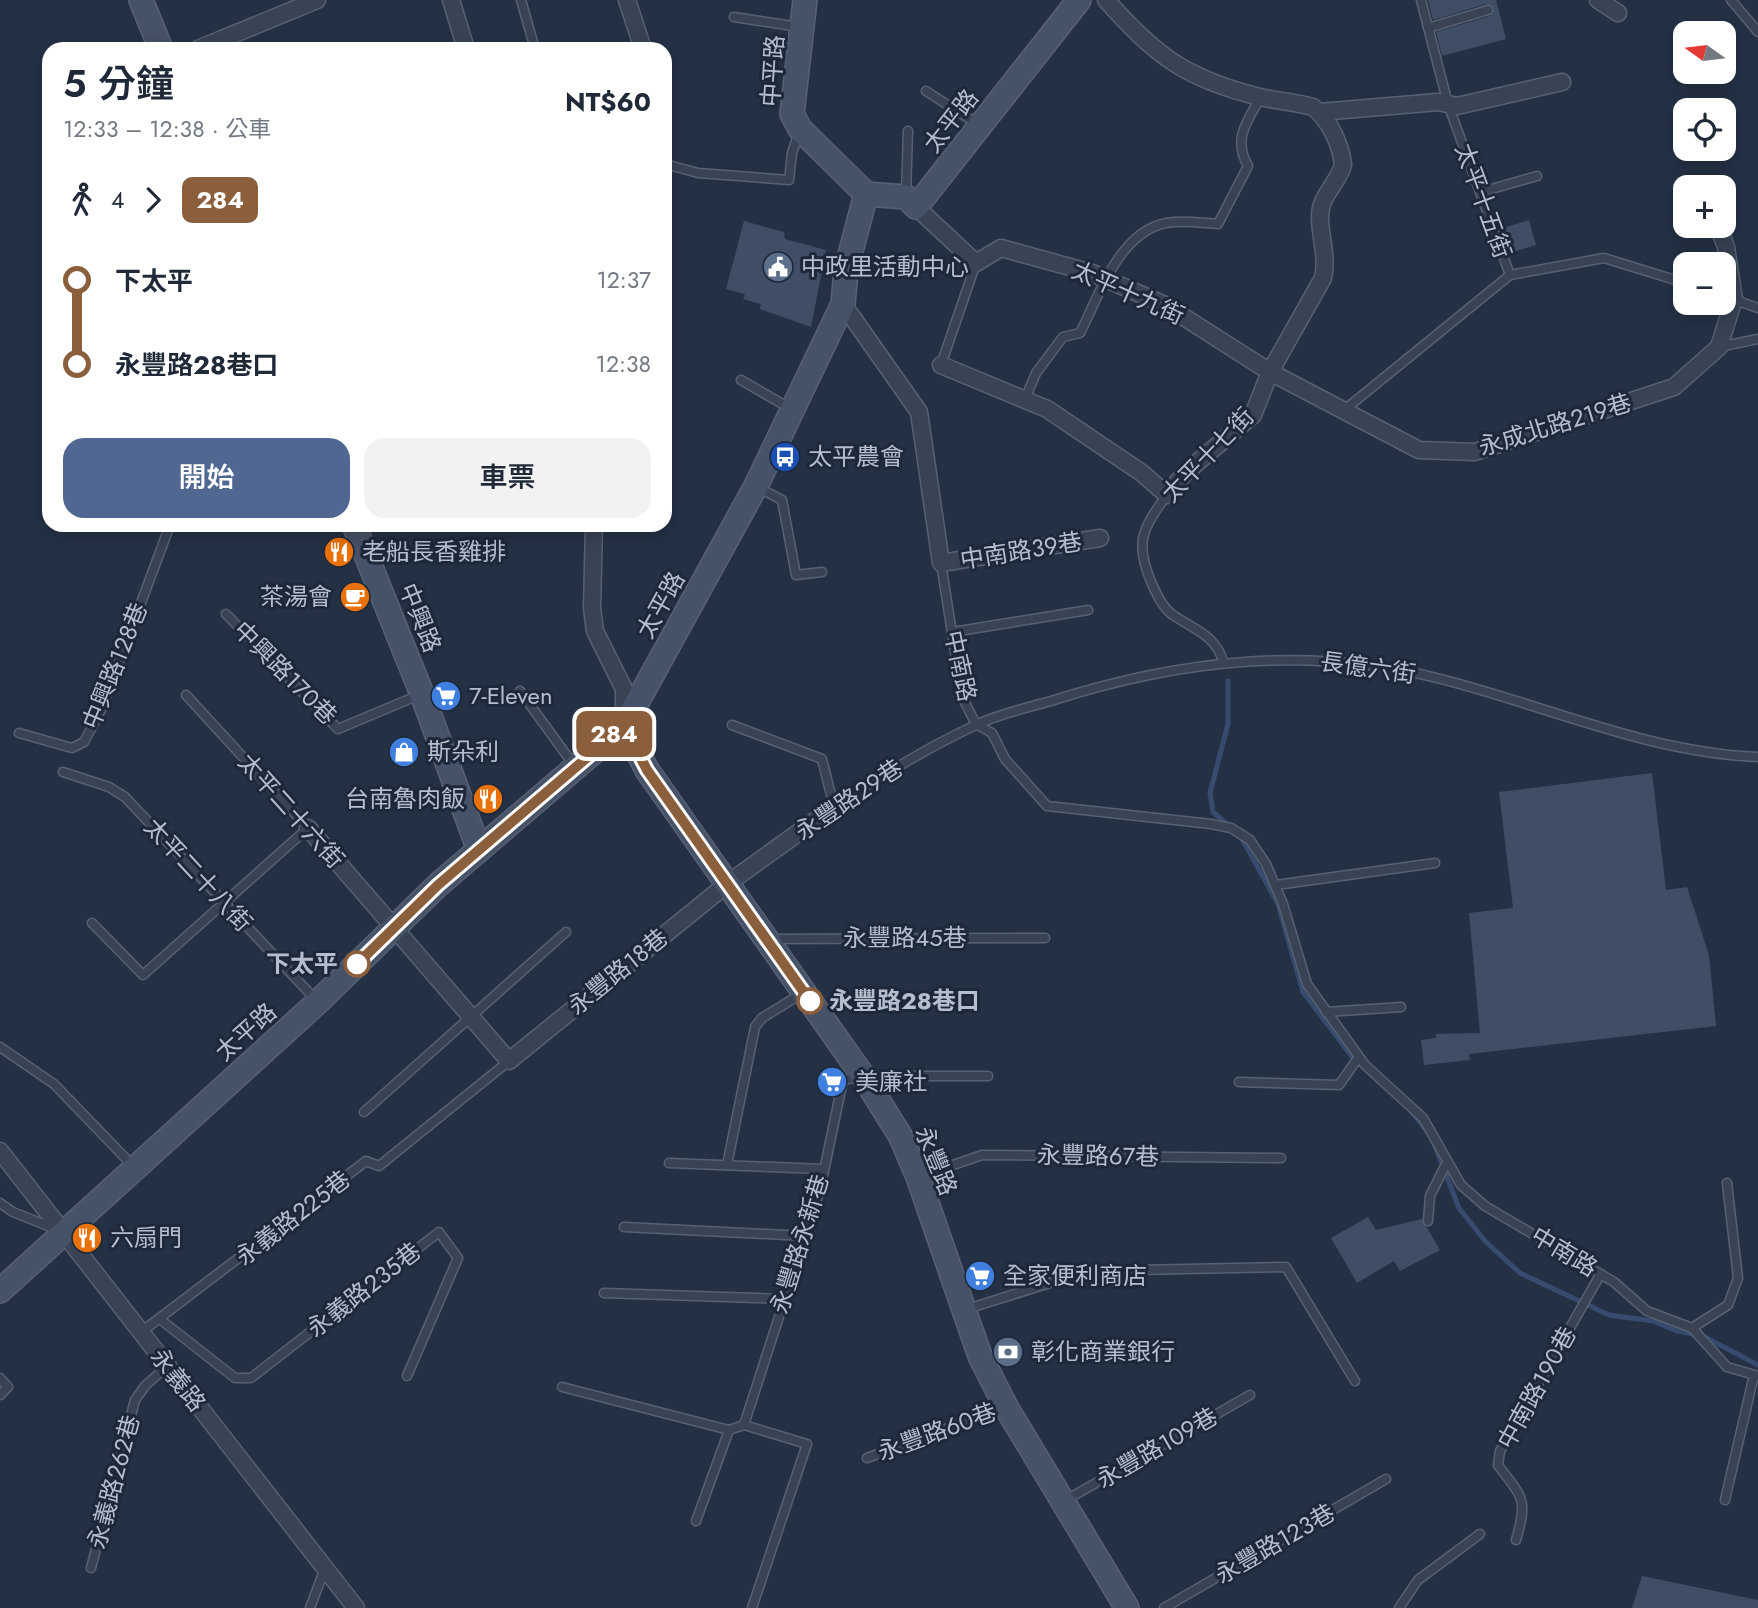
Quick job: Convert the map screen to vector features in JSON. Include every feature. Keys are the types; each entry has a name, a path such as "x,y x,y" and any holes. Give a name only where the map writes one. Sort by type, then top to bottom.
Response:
{"street":[{"path":"141,0 158,42"},
{"path":"215,42 317,0"},
{"path":"451,0 464,42"},
{"path":"627,0 641,42"},
{"name":"太平路","path":"911,202 980,126 1079,0"},
{"path":"1106,0 1149,46 1173,65 1192,75 1260,97 1301,104 1320,112 1438,102 1457,106 1562,82"},
{"path":"1598,0 1618,13"},
{"name":"中平路","path":"807,9 792,114 800,129 866,194"},
{"name":"太平十七街","path":"1167,495 1185,473 1253,415 1270,372 1323,278 1326,265 1320,216 1322,205 1343,165 1333,132 1320,112"},
{"path":"866,194 911,202 976,263"},
{"name":"太平路","path":"0,1291 318,1002 479,850 624,726 756,486 843,304 846,270 866,194"},
{"name":"太平十九街","path":"976,263 1001,248 1108,279 1165,304 1270,372 1342,412"},
{"name":"中南路","path":"843,304 919,412 942,563"},
{"path":"1719,347 1726,315"},
{"name":"永成北路219巷","path":"1342,412 1419,450 1475,453 1674,387 1719,347"},
{"path":"941,365 1025,399 1059,416 1142,473 1167,495"},
{"name":"中興路","path":"357,532 422,694 479,850"},
{"path":"594,532 592,608 595,631 624,689 624,726"},
{"name":"中南路39巷","path":"942,563 1100,538"},
{"name":"永豐路","path":"624,726 647,770 863,1076 901,1138 918,1177 980,1356 1006,1407 1127,1608"},
{"name":"永豐路29巷","path":"727,884 834,807"},
{"name":"太平二十六街","path":"308,828 396,926 509,1061"},
{"name":"永豐路18巷","path":"509,1061 727,884"},
{"name":"永義路","path":"0,1151 356,1608"}],"lane":[{"path":"521,0 533,42"},
{"name":"太平十五街","path":"1342,412 1510,275 1448,104 1421,0"},
{"path":"1731,0 1758,32"},
{"path":"734,17 807,9"},
{"path":"1428,28 1488,10"},
{"path":"926,91 980,126"},
{"path":"1025,399 1036,373 1063,337 1080,333 1127,246 1149,229 1172,222 1218,224 1248,166 1240,150 1243,133 1260,97"},
{"path":"672,166 698,173 789,180 792,153 800,129"},
{"path":"908,131 911,202"},
{"path":"1481,192 1537,176"},
{"path":"1510,275 1604,258 1673,279"},
{"path":"941,365 976,263"},
{"path":"1736,300 1758,308"},
{"path":"1719,347 1758,339"},
{"path":"741,380 793,410"},
{"path":"756,486 782,500 796,575 822,572"},
{"name":"太平十七街","path":"1167,495 1146,523 1142,560 1157,594 1170,613 1218,644 1223,661"},
{"name":"中興路128巷","path":"19,733 72,748 84,742 101,710 167,532"},
{"name":"中南路","path":"942,563 962,697 976,724 992,733 1005,759 1047,806 1231,828 1250,839 1276,885 1307,984 1358,1058 1423,1118 1461,1185 1485,1206 1614,1282 1647,1311 1692,1328 1727,1367 1756,1375"},
{"path":"953,632 1088,610"},
{"name":"中興路170巷","path":"226,614 338,729 422,694"},
{"name":"長億六街","path":"976,724 1160,670 1223,661 1307,660 1382,666 1490,692 1643,740 1703,752 1758,757"},
{"path":"520,691 575,767"},
{"name":"太平二十六街","path":"186,695 308,828"},
{"path":"732,724 822,759 834,807"},
{"name":"永豐路29巷","path":"834,807 899,764 976,724"},
{"name":"太平二十八街","path":"63,772 109,787 125,797 318,1002"},
{"path":"92,923 143,975 308,828"},
{"path":"1276,885 1435,863"},
{"path":"364,1112 566,932"},
{"name":"永豐路45巷","path":"765,939 1045,938"},
{"path":"727,1165 755,1027 762,1018 803,992"},
{"path":"1326,1012 1401,1007"},
{"path":"0,1047 54,1084 135,1169"},
{"path":"1239,1082 1339,1085 1358,1058"},
{"name":"永義路225巷","path":"141,1333 366,1161 379,1167 509,1061"},
{"path":"863,1076 988,1076"},
{"name":"永豐路永新巷","path":"744,1425 805,1236 843,1080 863,1076"},
{"name":"永豐路67巷","path":"918,1177 982,1155 1282,1158"},
{"path":"1428,1221 1430,1196 1447,1162"},
{"path":"669,1163 823,1169"},
{"path":"1692,1328 1728,1305 1738,1278 1727,1183"},
{"path":"0,1203 13,1212 64,1233"},
{"path":"624,1227 805,1236"},
{"name":"永義路235巷","path":"161,1320 235,1378 251,1378 439,1232 458,1258 407,1376"},
{"path":"964,1310 1088,1271 1286,1267 1355,1381"},
{"name":"中南路190巷","path":"1516,1540 1525,1511 1517,1491 1497,1460 1600,1275"},
{"path":"604,1293 785,1298"},
{"name":"永義路262巷","path":"91,1568 135,1401 145,1386 167,1366"},
{"path":"1725,1500 1756,1375"},
{"path":"0,1378 8,1387 0,1395"},
{"path":"562,1387 729,1430 744,1425 807,1444 752,1608"},
{"name":"永豐路109巷","path":"1063,1502 1250,1395"},
{"name":"永豐路60巷","path":"867,1458 1006,1407"},
{"path":"696,1521 729,1430"},
{"name":"永豐路123巷","path":"1164,1608 1386,1479"},
{"path":"1399,1608 1418,1580 1479,1534"},
{"path":"310,1608 325,1568"}],"building":[{"path":"1428,0 1496,0 1506,39 1442,56 1436,32 1490,16 1494,9 1486,4 1433,20"},
{"path":"1529,220 1536,245 1509,253 1500,229"},
{"name":"中政里活動中心","path":"744,221 784,232 785,239 826,250 811,327 760,309 761,304 743,299 745,294 726,289"},
{"path":"1652,773 1666,890 1687,887 1709,955 1716,1026 1469,1054 1470,1060 1424,1065 1421,1040 1436,1038 1436,1034 1480,1033 1469,913 1513,908 1499,792"},
{"path":"1368,1217 1376,1230 1422,1219 1440,1250 1400,1271 1394,1261 1357,1283 1331,1238"},
{"path":"1642,1576 1758,1600 1758,1608 1632,1608"}],"waterway":[{"path":"1228,681 1228,724 1210,793 1213,812 1229,826"},
{"path":"1241,837 1278,904 1303,992 1356,1062"},
{"path":"1410,1110 1426,1130"},
{"path":"1433,1141 1459,1208 1486,1242 1520,1273 1609,1315 1653,1321 1677,1331 1703,1336 1758,1365"}],"bus line":[{"name":"284","path":"357,964 438,885 624,726 647,770 810,1001"}],"place":[{"name":"中政里活動中心","path":"778,267"},
{"name":"太平農會","path":"785,457"},
{"name":"老船長香雞排","path":"339,552"},
{"name":"茶湯會","path":"355,597"},
{"name":"7-Eleven","path":"446,696"},
{"name":"斯朵利","path":"404,752"},
{"name":"台南魯肉飯","path":"488,799"},
{"name":"下太平","path":"357,964"},
{"name":"永豐路28巷口","path":"810,1001"},
{"name":"美廉社","path":"832,1082"},
{"name":"六扇門","path":"87,1238"},
{"name":"全家便利商店","path":"980,1276"},
{"name":"彰化商業銀行","path":"1008,1352"}]}
